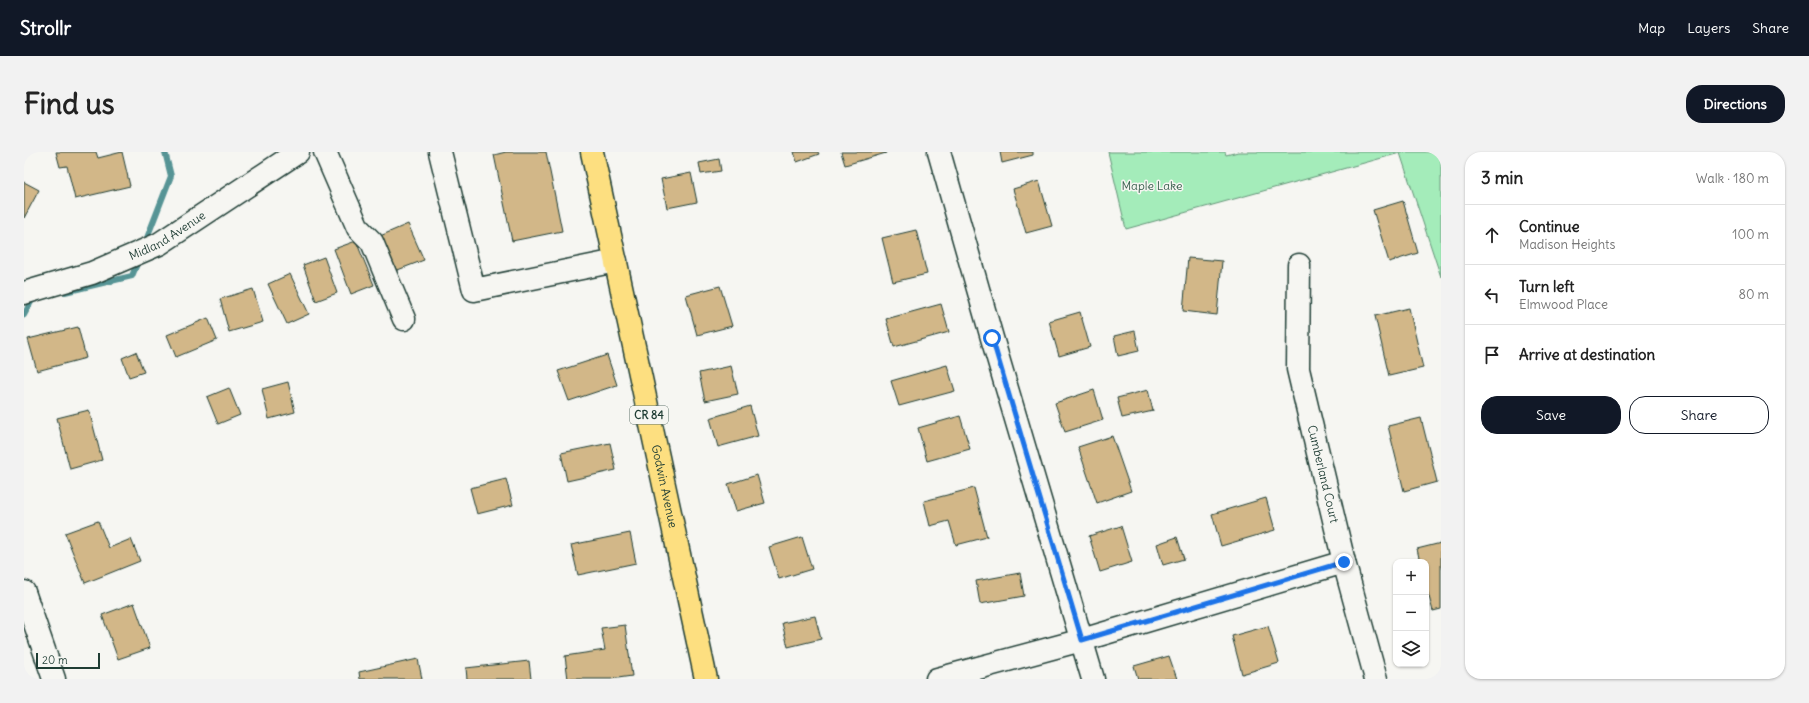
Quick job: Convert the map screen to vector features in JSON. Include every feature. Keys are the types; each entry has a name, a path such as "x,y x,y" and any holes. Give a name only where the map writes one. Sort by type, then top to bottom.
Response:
{"main road":[{"name":"Godwin Avenue","path":"592,152 706,679"}],"street":[{"name":"Midland Avenue","path":"24,292 92,273 159,244 298,152"},
{"path":"325,152 358,228 372,242 404,319"},
{"path":"440,152 474,290 616,261"},
{"path":"939,152 1093,679"},
{"name":"Cumberland Court","path":"1298,264 1298,369 1344,562 1376,679"},
{"path":"938,679 1082,640 1344,562"},
{"path":"24,592 54,679"}],"green space":[{"name":"Maple Lake","path":"1108,152 1225,152 1226,155 1238,152 1441,152 1441,277 1400,153 1126,229"}],"building":[{"path":"56,152 96,152 98,158 122,152 130,186 75,199 67,166 60,167"},
{"path":"506,152 546,152 562,231 512,241 494,155"},
{"path":"794,152 818,152 819,154 797,162"},
{"path":"841,152 886,152 886,153 845,165"},
{"path":"1000,152 1033,152 1033,155 1002,163"},
{"path":"719,159 721,171 701,174 699,163"},
{"path":"691,173 697,202 667,208 661,179"},
{"path":"1039,181 1052,226 1026,233 1013,189"},
{"path":"24,182 39,190 24,218"},
{"path":"1403,201 1418,253 1389,262 1373,210"},
{"path":"408,224 424,260 395,271 380,236"},
{"path":"916,230 927,274 893,282 882,238"},
{"path":"356,241 374,285 351,294 334,249"},
{"path":"324,257 337,293 316,301 303,265"},
{"path":"1188,258 1222,261 1217,315 1183,311"},
{"path":"290,274 309,314 287,324 268,284"},
{"path":"720,286 732,326 697,335 686,295"},
{"path":"253,289 263,322 229,332 220,299"},
{"path":"941,304 949,332 894,347 886,319"},
{"path":"1409,308 1423,368 1389,376 1375,316"},
{"path":"1080,312 1090,347 1059,356 1049,321"},
{"path":"208,318 217,340 176,357 167,335"},
{"path":"78,327 86,358 37,371 28,339"},
{"path":"1135,331 1139,351 1118,356 1114,336"},
{"path":"136,352 144,372 129,377 122,358"},
{"path":"607,355 617,385 569,401 558,371"},
{"path":"947,365 955,391 899,406 891,381"},
{"path":"731,366 738,394 705,401 699,373"},
{"path":"288,382 295,412 269,419 262,389"},
{"path":"229,388 240,415 218,424 207,397"},
{"path":"1094,390 1103,420 1065,432 1055,403"},
{"path":"1148,390 1153,411 1122,418 1117,398"},
{"path":"750,406 758,436 718,447 710,418"},
{"path":"89,410 102,460 70,469 57,418"},
{"path":"960,416 970,449 927,461 918,428"},
{"path":"1421,418 1437,482 1404,491 1388,426"},
{"path":"1112,436 1131,491 1097,503 1078,447"},
{"path":"610,443 616,470 567,481 561,453"},
{"path":"757,475 765,503 736,511 728,484"},
{"path":"506,479 513,505 477,514 470,488"},
{"path":"974,488 987,537 956,545 949,521 930,526 924,501"},
{"path":"1266,498 1275,530 1221,546 1212,514"},
{"path":"98,521 109,548 131,539 140,561 85,583 65,533"},
{"path":"1121,526 1132,562 1100,572 1089,536"},
{"path":"630,533 636,563 578,575 571,545"},
{"path":"802,537 812,569 779,579 769,547"},
{"path":"1177,537 1184,559 1163,565 1157,544"},
{"path":"1441,543 1441,609 1433,611 1429,597 1429,559 1419,559 1417,549"},
{"path":"1020,573 1024,596 980,604 976,581"},
{"path":"134,603 150,648 118,659 102,615"},
{"path":"815,616 821,639 788,647 782,623"},
{"path":"625,625 632,676 611,679 568,679 565,656 605,650 601,628"},
{"path":"1268,626 1279,663 1242,674 1232,636"},
{"path":"1169,656 1177,679 1138,679 1134,666"},
{"path":"418,659 422,679 360,679 359,672"},
{"path":"529,661 531,679 467,679 466,668"}],"waterway":[{"path":"145,243 171,176 165,152"},
{"path":"65,292 132,276 139,259"},
{"path":"24,315 32,300 35,299"}],"route":[{"path":"992,338 1082,640 1344,562"}]}
